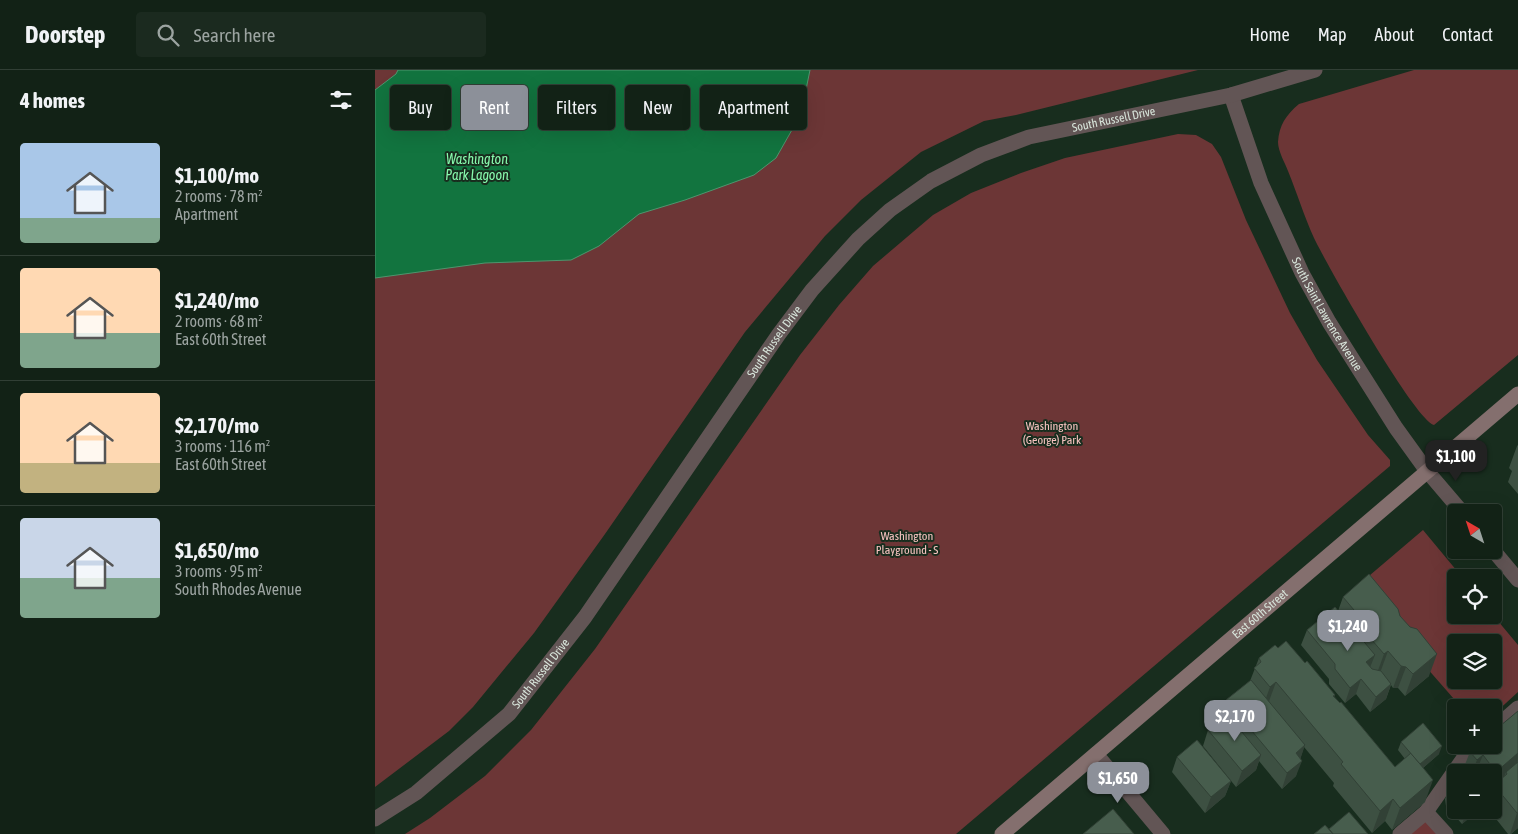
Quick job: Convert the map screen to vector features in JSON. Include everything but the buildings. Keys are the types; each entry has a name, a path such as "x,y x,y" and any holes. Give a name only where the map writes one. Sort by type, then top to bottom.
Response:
{"street":[{"name":"South Russell Drive","path":"375,819 416,793 509,714 585,617 811,290 891,210 931,181 981,155 1029,138 1231,95 1315,70"},
{"name":"South Saint Lawrence Avenue","path":"1231,95 1261,183 1302,273 1334,330 1396,428 1427,471 1455,504"},
{"name":"East 60th Street","path":"1002,834 1518,394"},
{"path":"1500,559 1518,580"},
{"path":"1502,722 1518,708"},
{"path":"1096,754 1163,834"},
{"path":"1400,834 1427,812 1467,754"},
{"path":"1427,812 1446,834"}],"green space":[{"path":"375,70 1198,70 1016,115 984,121 921,152 861,200 825,236 745,332 534,633 473,707 449,731 375,787"},
{"path":"1414,70 1518,70 1518,355 1434,425 1409,397 1391,370 1322,254 1278,146 1280,130 1284,121 1299,104"},
{"name":"Washington (George) Park","path":"1178,134 1196,135 1212,144 1221,157 1246,220 1290,313 1317,360 1368,435 1390,460 1390,466 956,834 405,834 430,818 485,776 531,730 595,649 800,355 839,305 873,266 933,215 971,193 1065,158"},
{"path":"1423,530 1455,569 1447,569 1447,624 1500,624 1518,645 1518,692 1502,707 1502,699 1454,699 1356,587"},
{"path":"1425,819 1438,834 1408,834"}],"water":[{"name":"Washington Park Lagoon","path":"398,70 810,70 807,85 700,85 700,130 792,130 776,158 754,175 685,200 639,214 599,246 571,260 485,263 375,278 375,90 396,74"}],"park label":[{"name":"Washington Playground - S","path":"907,543"}]}
